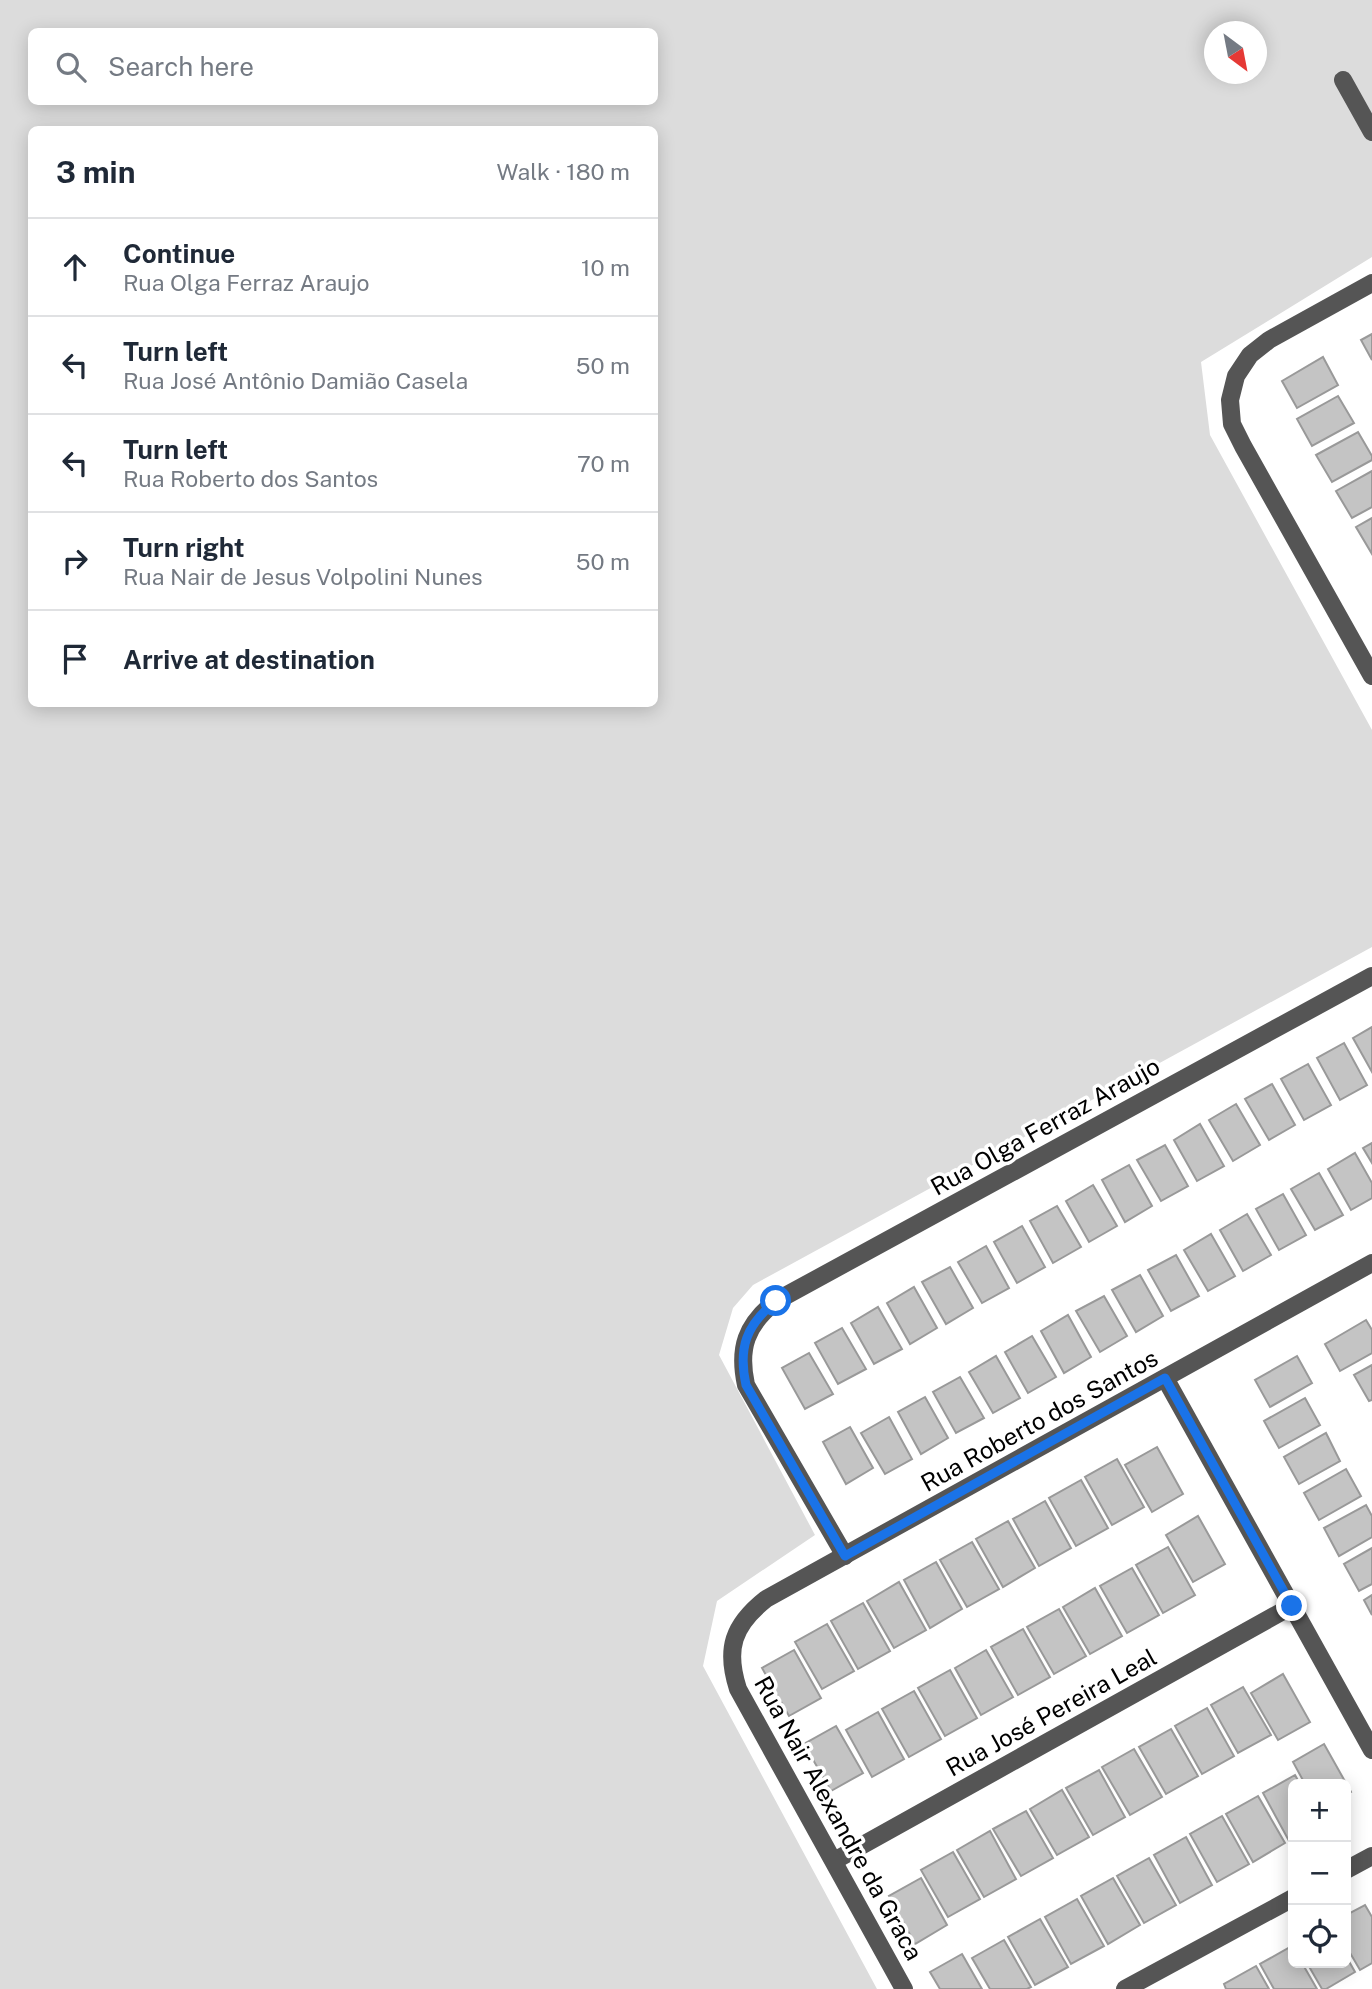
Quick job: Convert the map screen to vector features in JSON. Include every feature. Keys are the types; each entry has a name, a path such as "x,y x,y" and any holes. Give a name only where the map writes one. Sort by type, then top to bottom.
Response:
{"street":[{"path":"1343,80 1372,132"},
{"path":"1372,283 1269,340 1250,355 1236,376 1230,400 1232,424 1243,446 1372,676"},
{"name":"Rua Olga Ferraz Araujo","path":"845,1556 746,1385 742,1366 743,1347 750,1329 761,1313 776,1301 1372,976"},
{"name":"Rua Roberto dos Santos","path":"738,1629 750,1612 766,1599 1372,1263"},
{"path":"1165,1378 1372,1750"},
{"name":"Rua José Pereira Leal","path":"834,1861 1292,1606"},
{"name":"Rua Nair Alexandre da Graca","path":"738,1629 732,1649 732,1670 738,1689 904,1989"},
{"path":"1351,1867 1372,1856"},
{"path":"1125,1989 1288,1901"}],"shaded area":[{"path":"0,0 1372,0 1372,257 1201,362 1210,435 1372,730 1372,947 753,1285 733,1308 719,1355 815,1535 717,1601 703,1666 877,1989 0,1989"}],"building":[{"path":"1372,334 1372,360 1361,340"},
{"path":"1323,357 1338,385 1297,408 1282,381"},
{"path":"1338,396 1354,423 1312,446 1297,419"},
{"path":"1358,432 1372,460 1332,482 1316,455"},
{"path":"1372,471 1372,507 1352,518 1336,491"},
{"path":"1372,518 1372,554 1356,527"},
{"path":"1372,1027 1372,1072 1353,1038"},
{"path":"1344,1043 1367,1085 1340,1100 1317,1058"},
{"path":"1308,1064 1331,1105 1304,1120 1281,1079"},
{"path":"1272,1084 1295,1125 1269,1140 1245,1099"},
{"path":"1236,1104 1260,1145 1233,1161 1209,1120"},
{"path":"1200,1124 1224,1166 1197,1181 1174,1140"},
{"path":"1372,1143 1372,1163 1363,1148"},
{"path":"1165,1145 1188,1186 1161,1201 1137,1160"},
{"path":"1355,1153 1372,1183 1372,1198 1351,1210 1328,1169"},
{"path":"1129,1165 1152,1206 1125,1222 1102,1180"},
{"path":"1319,1173 1343,1215 1315,1230 1291,1189"},
{"path":"1093,1185 1117,1226 1089,1242 1066,1201"},
{"path":"1283,1194 1306,1235 1279,1250 1256,1209"},
{"path":"1057,1206 1081,1247 1053,1263 1030,1221"},
{"path":"1247,1214 1271,1255 1243,1271 1220,1230"},
{"path":"1022,1226 1045,1267 1017,1283 994,1242"},
{"path":"1211,1234 1235,1276 1208,1291 1184,1250"},
{"path":"986,1246 1009,1288 982,1303 958,1262"},
{"path":"1176,1255 1199,1296 1171,1311 1148,1270"},
{"path":"950,1267 973,1308 946,1324 922,1282"},
{"path":"1140,1275 1163,1316 1136,1332 1112,1290"},
{"path":"914,1287 937,1328 910,1344 887,1303"},
{"path":"1104,1296 1127,1336 1100,1352 1076,1311"},
{"path":"878,1307 902,1349 874,1364 851,1323"},
{"path":"1068,1315 1091,1357 1064,1373 1041,1331"},
{"path":"1366,1320 1372,1330 1372,1353 1340,1371 1325,1344"},
{"path":"842,1328 866,1369 838,1384 815,1343"},
{"path":"1032,1336 1056,1377 1028,1393 1005,1352"},
{"path":"809,1353 833,1394 805,1409 782,1368"},
{"path":"996,1356 1020,1398 993,1413 969,1372"},
{"path":"1297,1356 1312,1383 1270,1407 1255,1380"},
{"path":"1372,1365 1372,1400 1369,1401 1354,1375"},
{"path":"960,1377 984,1418 956,1433 933,1392"},
{"path":"925,1397 948,1438 921,1454 898,1412"},
{"path":"1305,1398 1320,1425 1279,1448 1264,1421"},
{"path":"889,1417 912,1459 885,1474 861,1433"},
{"path":"850,1427 873,1468 846,1484 823,1442"},
{"path":"1326,1433 1340,1461 1299,1484 1284,1457"},
{"path":"1157,1447 1183,1494 1152,1512 1125,1465"},
{"path":"1117,1459 1144,1507 1112,1525 1085,1477"},
{"path":"1346,1469 1361,1496 1319,1520 1304,1493"},
{"path":"1081,1480 1108,1528 1076,1546 1049,1498"},
{"path":"1045,1501 1071,1548 1039,1566 1013,1519"},
{"path":"1366,1505 1372,1516 1372,1537 1339,1556 1324,1528"},
{"path":"1198,1516 1225,1564 1193,1582 1166,1535"},
{"path":"1008,1521 1035,1568 1003,1587 976,1539"},
{"path":"972,1542 999,1589 967,1607 940,1560"},
{"path":"1168,1547 1195,1595 1163,1613 1136,1565"},
{"path":"1372,1548 1372,1584 1359,1591 1344,1564"},
{"path":"936,1562 962,1609 930,1628 904,1580"},
{"path":"1132,1568 1159,1615 1127,1633 1100,1586"},
{"path":"899,1582 926,1630 894,1648 867,1601"},
{"path":"1095,1588 1122,1636 1090,1654 1063,1607"},
{"path":"1372,1595 1372,1615 1364,1600"},
{"path":"863,1603 890,1651 858,1669 831,1621"},
{"path":"1059,1609 1086,1656 1054,1674 1027,1627"},
{"path":"827,1624 854,1671 822,1689 795,1642"},
{"path":"1023,1629 1050,1677 1018,1695 991,1647"},
{"path":"794,1650 821,1698 789,1716 762,1668"},
{"path":"986,1650 1013,1697 981,1715 955,1668"},
{"path":"950,1670 977,1718 945,1736 918,1688"},
{"path":"1283,1674 1310,1722 1278,1740 1251,1693"},
{"path":"1243,1687 1271,1735 1238,1753 1211,1705"},
{"path":"914,1691 941,1739 909,1757 882,1709"},
{"path":"1207,1708 1234,1756 1202,1774 1175,1726"},
{"path":"878,1712 904,1759 872,1777 846,1730"},
{"path":"836,1726 863,1773 831,1791 804,1744"},
{"path":"1171,1729 1198,1776 1166,1794 1139,1747"},
{"path":"1324,1744 1344,1779 1302,1779 1293,1762"},
{"path":"1134,1749 1162,1797 1130,1815 1102,1767"},
{"path":"1099,1770 1125,1817 1093,1835 1066,1788"},
{"path":"1295,1775 1297,1779 1288,1779 1288,1839 1263,1793"},
{"path":"1062,1790 1089,1837 1057,1855 1030,1809"},
{"path":"1258,1796 1285,1843 1253,1862 1226,1814"},
{"path":"1026,1811 1053,1858 1021,1876 993,1829"},
{"path":"1222,1816 1249,1864 1217,1882 1190,1834"},
{"path":"990,1831 1016,1879 984,1897 957,1850"},
{"path":"1186,1837 1212,1885 1180,1903 1154,1855"},
{"path":"953,1852 980,1899 948,1917 921,1870"},
{"path":"1149,1858 1176,1905 1144,1923 1117,1876"},
{"path":"921,1878 947,1925 915,1944 889,1896"},
{"path":"1113,1878 1140,1925 1108,1944 1081,1896"},
{"path":"1077,1899 1104,1946 1071,1964 1045,1917"},
{"path":"1365,1905 1372,1917 1372,1963 1360,1970 1351,1955 1351,1912"},
{"path":"1040,1919 1068,1967 1035,1985 1008,1937"},
{"path":"1004,1940 1031,1987 990,1989 972,1958"},
{"path":"1288,1948 1288,1968 1305,1968 1317,1989 1274,1989 1260,1964"},
{"path":"962,1954 982,1989 940,1989 930,1972"},
{"path":"1351,1965 1355,1972 1322,1989 1310,1968 1351,1968"},
{"path":"1256,1966 1269,1989 1226,1989 1224,1984"}],"route":[{"path":"776,1301 761,1313 750,1329 743,1347 742,1366 746,1385 845,1556 1165,1378 1292,1606"}]}
